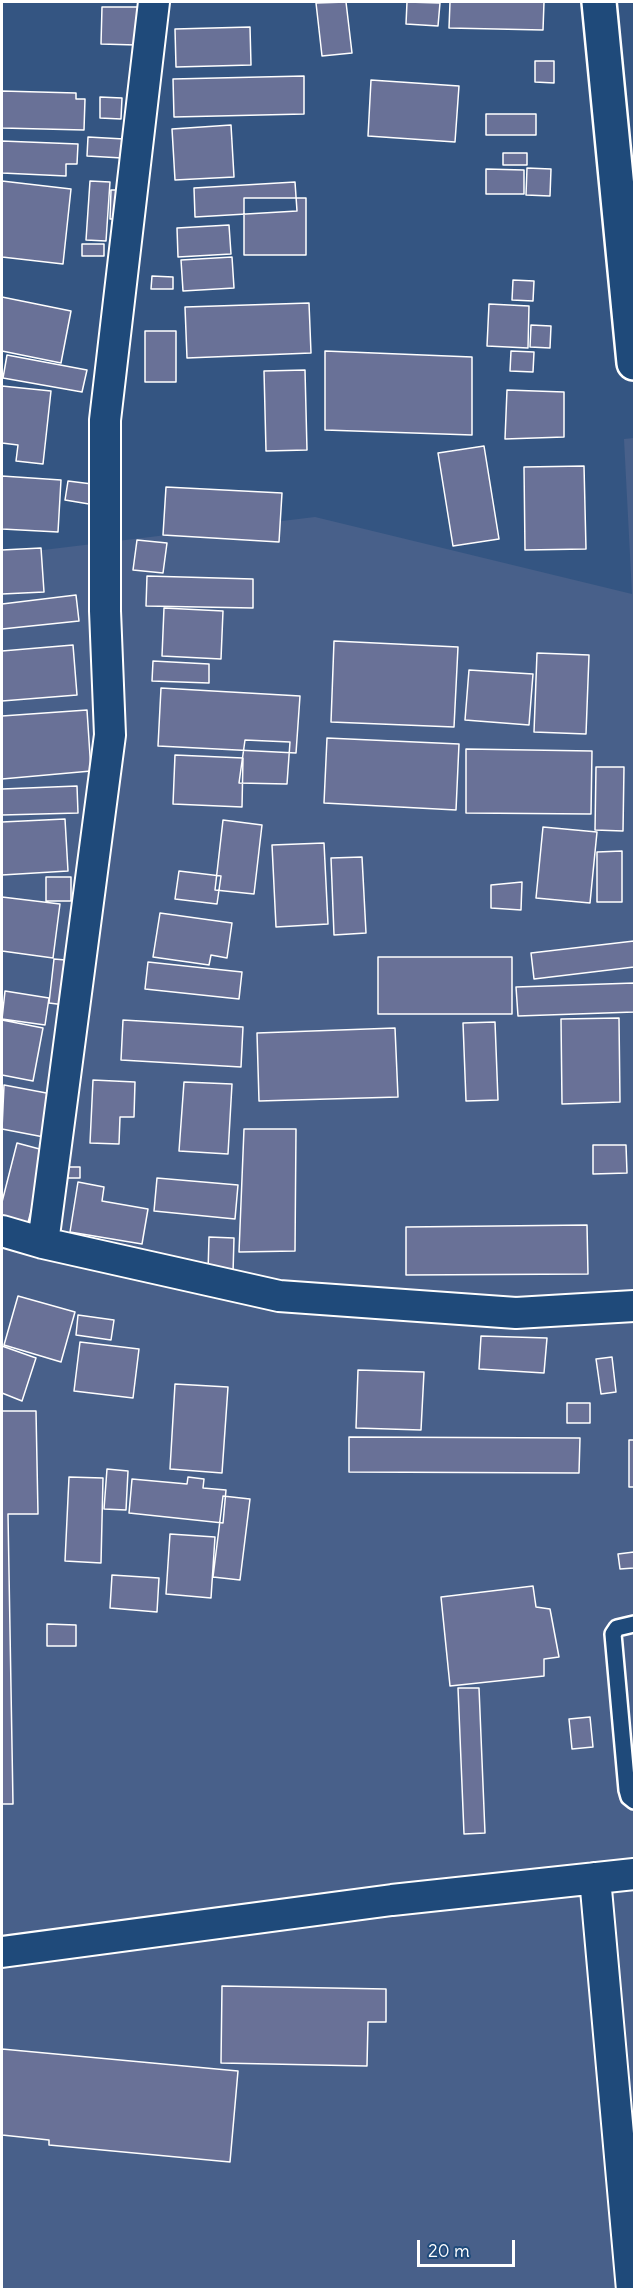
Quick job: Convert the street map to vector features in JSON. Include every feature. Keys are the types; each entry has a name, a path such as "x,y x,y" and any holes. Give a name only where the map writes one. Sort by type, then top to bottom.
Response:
{"highway":[{"path":"599,2 634,363"}],"street":[{"path":"43,1243 110,735 105,611 105,420 154,2"},
{"path":"2,1231 43,1243 279,1296 516,1313 634,1306"},
{"path":"2,1952 392,1900 634,1874"},
{"path":"595,1878 632,2289"}],"lane":[{"path":"634,1624 617,1628 614,1634 627,1790 629,1797 634,1801"}],"shaded area":[{"path":"634,438 634,2289 2,2289 2,555 315,517 632,594 624,439"}],"building":[{"path":"346,2 352,53 322,56 316,3"},
{"path":"407,2 440,3 438,26 406,24"},
{"path":"450,2 544,2 543,30 449,28"},
{"path":"102,7 138,7 136,45 101,44"},
{"path":"250,27 251,65 176,67 175,29"},
{"path":"535,61 554,61 554,83 535,82"},
{"path":"304,76 304,114 174,117 173,79"},
{"path":"371,80 459,86 455,142 368,136"},
{"path":"2,91 76,93 76,99 85,99 84,130 2,128"},
{"path":"100,97 122,98 121,119 100,118"},
{"path":"486,114 536,114 536,135 486,135"},
{"path":"231,125 234,177 175,180 172,129"},
{"path":"88,137 124,139 122,158 87,156"},
{"path":"2,141 78,144 77,164 66,164 66,176 2,173"},
{"path":"503,153 527,153 527,165 503,165"},
{"path":"527,168 551,169 550,196 526,195"},
{"path":"486,169 524,170 524,194 486,194"},
{"path":"2,181 71,189 63,264 2,257"},
{"path":"90,181 110,182 106,241 86,240"},
{"path":"295,182 297,211 195,217 194,188"},
{"path":"111,190 120,190 119,219 110,219"},
{"path":"244,198 306,198 306,255 244,255"},
{"path":"229,225 231,254 178,257 177,228"},
{"path":"82,244 104,244 104,256 82,256"},
{"path":"232,257 234,288 183,291 181,260"},
{"path":"152,276 173,277 173,289 151,289"},
{"path":"513,280 534,281 533,301 512,300"},
{"path":"2,297 71,311 61,363 2,351"},
{"path":"309,303 311,353 187,358 185,307"},
{"path":"489,304 529,306 528,348 487,346"},
{"path":"531,325 551,326 550,348 530,347"},
{"path":"145,331 176,331 176,382 145,382"},
{"path":"325,351 472,357 472,435 325,430"},
{"path":"511,351 534,352 533,372 510,371"},
{"path":"7,355 87,370 82,392 3,378"},
{"path":"305,370 307,450 266,451 264,371"},
{"path":"2,386 51,391 43,464 16,461 18,445 2,443"},
{"path":"507,390 564,392 564,437 505,439"},
{"path":"484,446 499,539 453,546 438,453"},
{"path":"584,466 586,549 525,550 524,467"},
{"path":"2,476 61,480 58,532 2,529"},
{"path":"68,481 92,484 89,504 65,500"},
{"path":"166,487 282,493 279,542 163,535"},
{"path":"137,540 167,543 163,573 133,570"},
{"path":"41,548 44,592 2,594 2,550"},
{"path":"147,576 253,579 253,608 146,606"},
{"path":"76,595 79,621 2,629 2,604"},
{"path":"164,608 223,611 221,659 162,656"},
{"path":"334,641 458,647 454,727 331,722"},
{"path":"73,645 77,695 2,701 2,651"},
{"path":"537,653 589,655 586,734 534,732"},
{"path":"153,661 209,664 209,683 152,681"},
{"path":"469,670 533,674 529,725 465,720"},
{"path":"161,688 300,696 296,753 158,746"},
{"path":"87,710 91,771 2,779 2,716"},
{"path":"327,738 459,744 456,810 324,803"},
{"path":"245,740 290,742 287,784 239,783"},
{"path":"466,749 592,751 591,814 466,813"},
{"path":"175,755 243,758 242,807 173,804"},
{"path":"596,767 624,767 623,831 595,830"},
{"path":"77,786 78,813 2,815 2,789"},
{"path":"65,819 68,871 2,875 2,822"},
{"path":"223,820 262,825 254,894 215,890"},
{"path":"543,827 597,832 590,903 536,898"},
{"path":"324,843 328,924 276,927 272,845"},
{"path":"622,851 622,902 597,902 597,852"},
{"path":"362,857 366,933 334,935 331,858"},
{"path":"179,871 221,876 217,904 175,899"},
{"path":"46,877 71,877 71,901 46,901"},
{"path":"522,882 521,910 491,908 491,885"},
{"path":"2,897 60,904 53,958 2,951"},
{"path":"160,913 232,923 227,958 211,955 209,965 153,957"},
{"path":"634,941 634,967 534,979 531,953"},
{"path":"378,957 512,957 512,1014 378,1014"},
{"path":"54,959 77,961 73,1006 49,1003"},
{"path":"148,962 242,972 239,999 145,989"},
{"path":"634,983 634,1012 518,1016 516,987"},
{"path":"5,991 49,998 45,1025 2,1019"},
{"path":"619,1018 620,1102 562,1104 561,1019"},
{"path":"2,1020 43,1028 33,1081 2,1075"},
{"path":"123,1020 243,1027 241,1067 121,1060"},
{"path":"495,1022 498,1100 466,1101 463,1023"},
{"path":"395,1028 398,1097 259,1101 257,1033"},
{"path":"93,1080 135,1082 134,1117 120,1117 119,1144 90,1143"},
{"path":"184,1082 232,1084 228,1154 179,1151"},
{"path":"4,1085 57,1095 49,1138 2,1129"},
{"path":"244,1129 296,1129 295,1251 239,1252"},
{"path":"17,1143 47,1151 26,1230 2,1223 2,1202"},
{"path":"593,1145 626,1145 627,1173 593,1174"},
{"path":"65,1167 80,1167 80,1178 65,1178"},
{"path":"157,1178 238,1185 235,1219 154,1211"},
{"path":"78,1182 104,1187 102,1201 148,1209 142,1244 70,1232"},
{"path":"587,1225 588,1274 406,1275 406,1227"},
{"path":"209,1237 234,1238 233,1273 208,1272"},
{"path":"18,1296 75,1312 61,1362 4,1345"},
{"path":"78,1315 114,1320 111,1340 76,1335"},
{"path":"481,1336 547,1338 544,1373 479,1369"},
{"path":"80,1342 139,1349 133,1398 74,1391"},
{"path":"2,1346 36,1358 22,1401 2,1393"},
{"path":"612,1357 616,1392 601,1394 596,1359"},
{"path":"358,1370 424,1372 421,1430 356,1428"},
{"path":"175,1384 228,1387 222,1473 170,1469"},
{"path":"567,1403 590,1403 590,1423 567,1423"},
{"path":"2,1411 36,1411 38,1514 8,1514 13,1804 2,1804"},
{"path":"349,1437 580,1438 579,1473 349,1472"},
{"path":"629,1440 634,1440 634,1487 629,1487"},
{"path":"107,1469 128,1471 126,1510 104,1509"},
{"path":"69,1477 103,1478 101,1563 65,1561"},
{"path":"188,1477 204,1479 203,1488 226,1490 223,1523 129,1513 132,1479 187,1484"},
{"path":"223,1496 250,1499 240,1580 213,1577"},
{"path":"170,1534 215,1537 211,1598 166,1594"},
{"path":"634,1552 634,1568 620,1569 618,1554"},
{"path":"112,1575 159,1578 157,1612 110,1608"},
{"path":"533,1586 536,1607 550,1609 559,1657 544,1659 544,1676 450,1686 441,1597"},
{"path":"47,1624 76,1625 76,1646 47,1646"},
{"path":"458,1688 479,1688 485,1833 464,1834"},
{"path":"590,1717 593,1747 572,1749 569,1719"},
{"path":"222,1986 386,1989 386,2022 368,2022 367,2066 221,2063"},
{"path":"2,2049 238,2071 230,2162 49,2145 49,2140 2,2135"}]}
